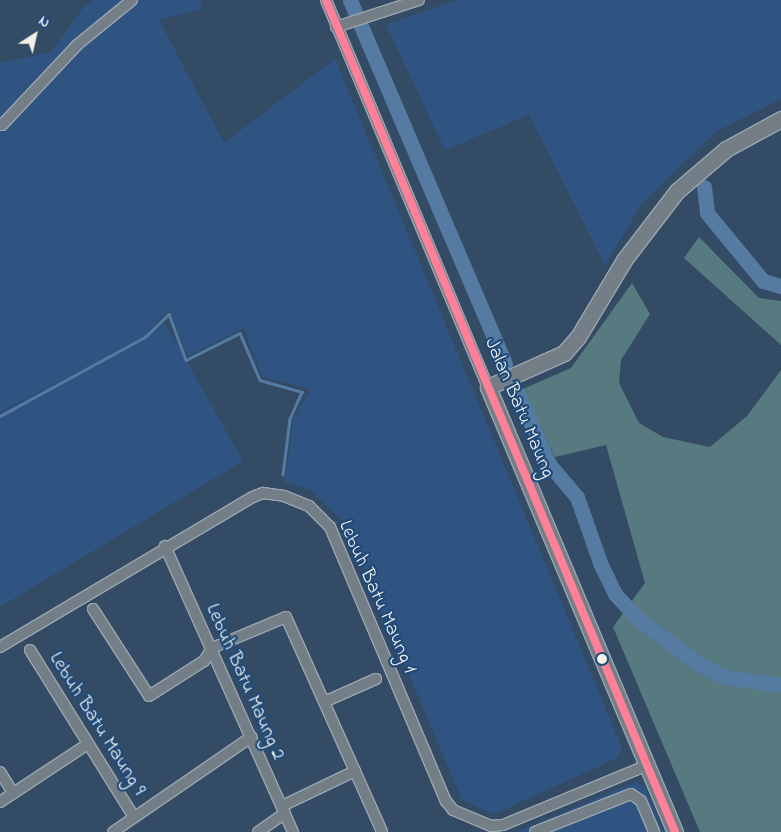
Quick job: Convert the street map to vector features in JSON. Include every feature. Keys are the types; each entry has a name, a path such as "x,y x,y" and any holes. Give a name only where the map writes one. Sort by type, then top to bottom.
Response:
{"street":[{"path":"2,125 77,46 132,0"},
{"name":"Jalan Batu Maung","path":"326,0 675,832"},
{"path":"337,26 419,0"},
{"path":"488,387 564,353 578,338 624,260 677,192 726,149 781,120"},
{"name":"Lebuh Batu Maung 1","path":"0,646 165,546 263,493 296,500 320,515 338,544 446,801 464,816 491,826 502,825 648,765"},
{"name":"Lebuh Batu Maung 2","path":"165,546 293,832"},
{"path":"93,609 149,696 204,661 212,648 286,617 382,832"},
{"name":"Lebuh Batu Maung 9","path":"30,650 134,817"},
{"path":"324,702 376,679"},
{"path":"113,832 251,737"},
{"path":"0,802 88,744"},
{"path":"258,832 283,810 355,771"},
{"path":"0,772 13,793"},
{"path":"535,832 631,794 641,801 654,832"}],"shaded area":[{"path":"95,0 200,0 202,9 159,20 224,143 335,59 622,748 617,758 494,814 462,800 345,523 310,490 285,482 293,419 311,389 262,377 244,328 188,356 169,310 147,332 165,323 243,461 0,607 0,414 71,375 0,412 0,63 51,52 83,8"},
{"path":"456,0 781,0 781,99 717,131 643,202 605,265 529,115 445,150 386,25"},
{"path":"635,782 645,786 663,832 517,832"}],"green space":[{"path":"699,237 759,298 781,301 781,345 684,258"},
{"path":"632,283 650,314 621,360 619,383 639,423 663,437 710,447 747,416 781,370 781,832 700,832 613,627 645,583 606,445 555,457 523,389 571,368"}],"waterway":[{"path":"350,0 505,363"},
{"path":"704,187 707,213 763,281 781,286"},
{"path":"0,416 145,337 169,314 186,360 240,333 260,380 302,392 290,419 283,475"},
{"path":"518,394 549,464 577,497 601,565 615,594 638,619 699,664 725,677 781,685"}],"transit line":[{"path":"326,0 675,832"}]}
